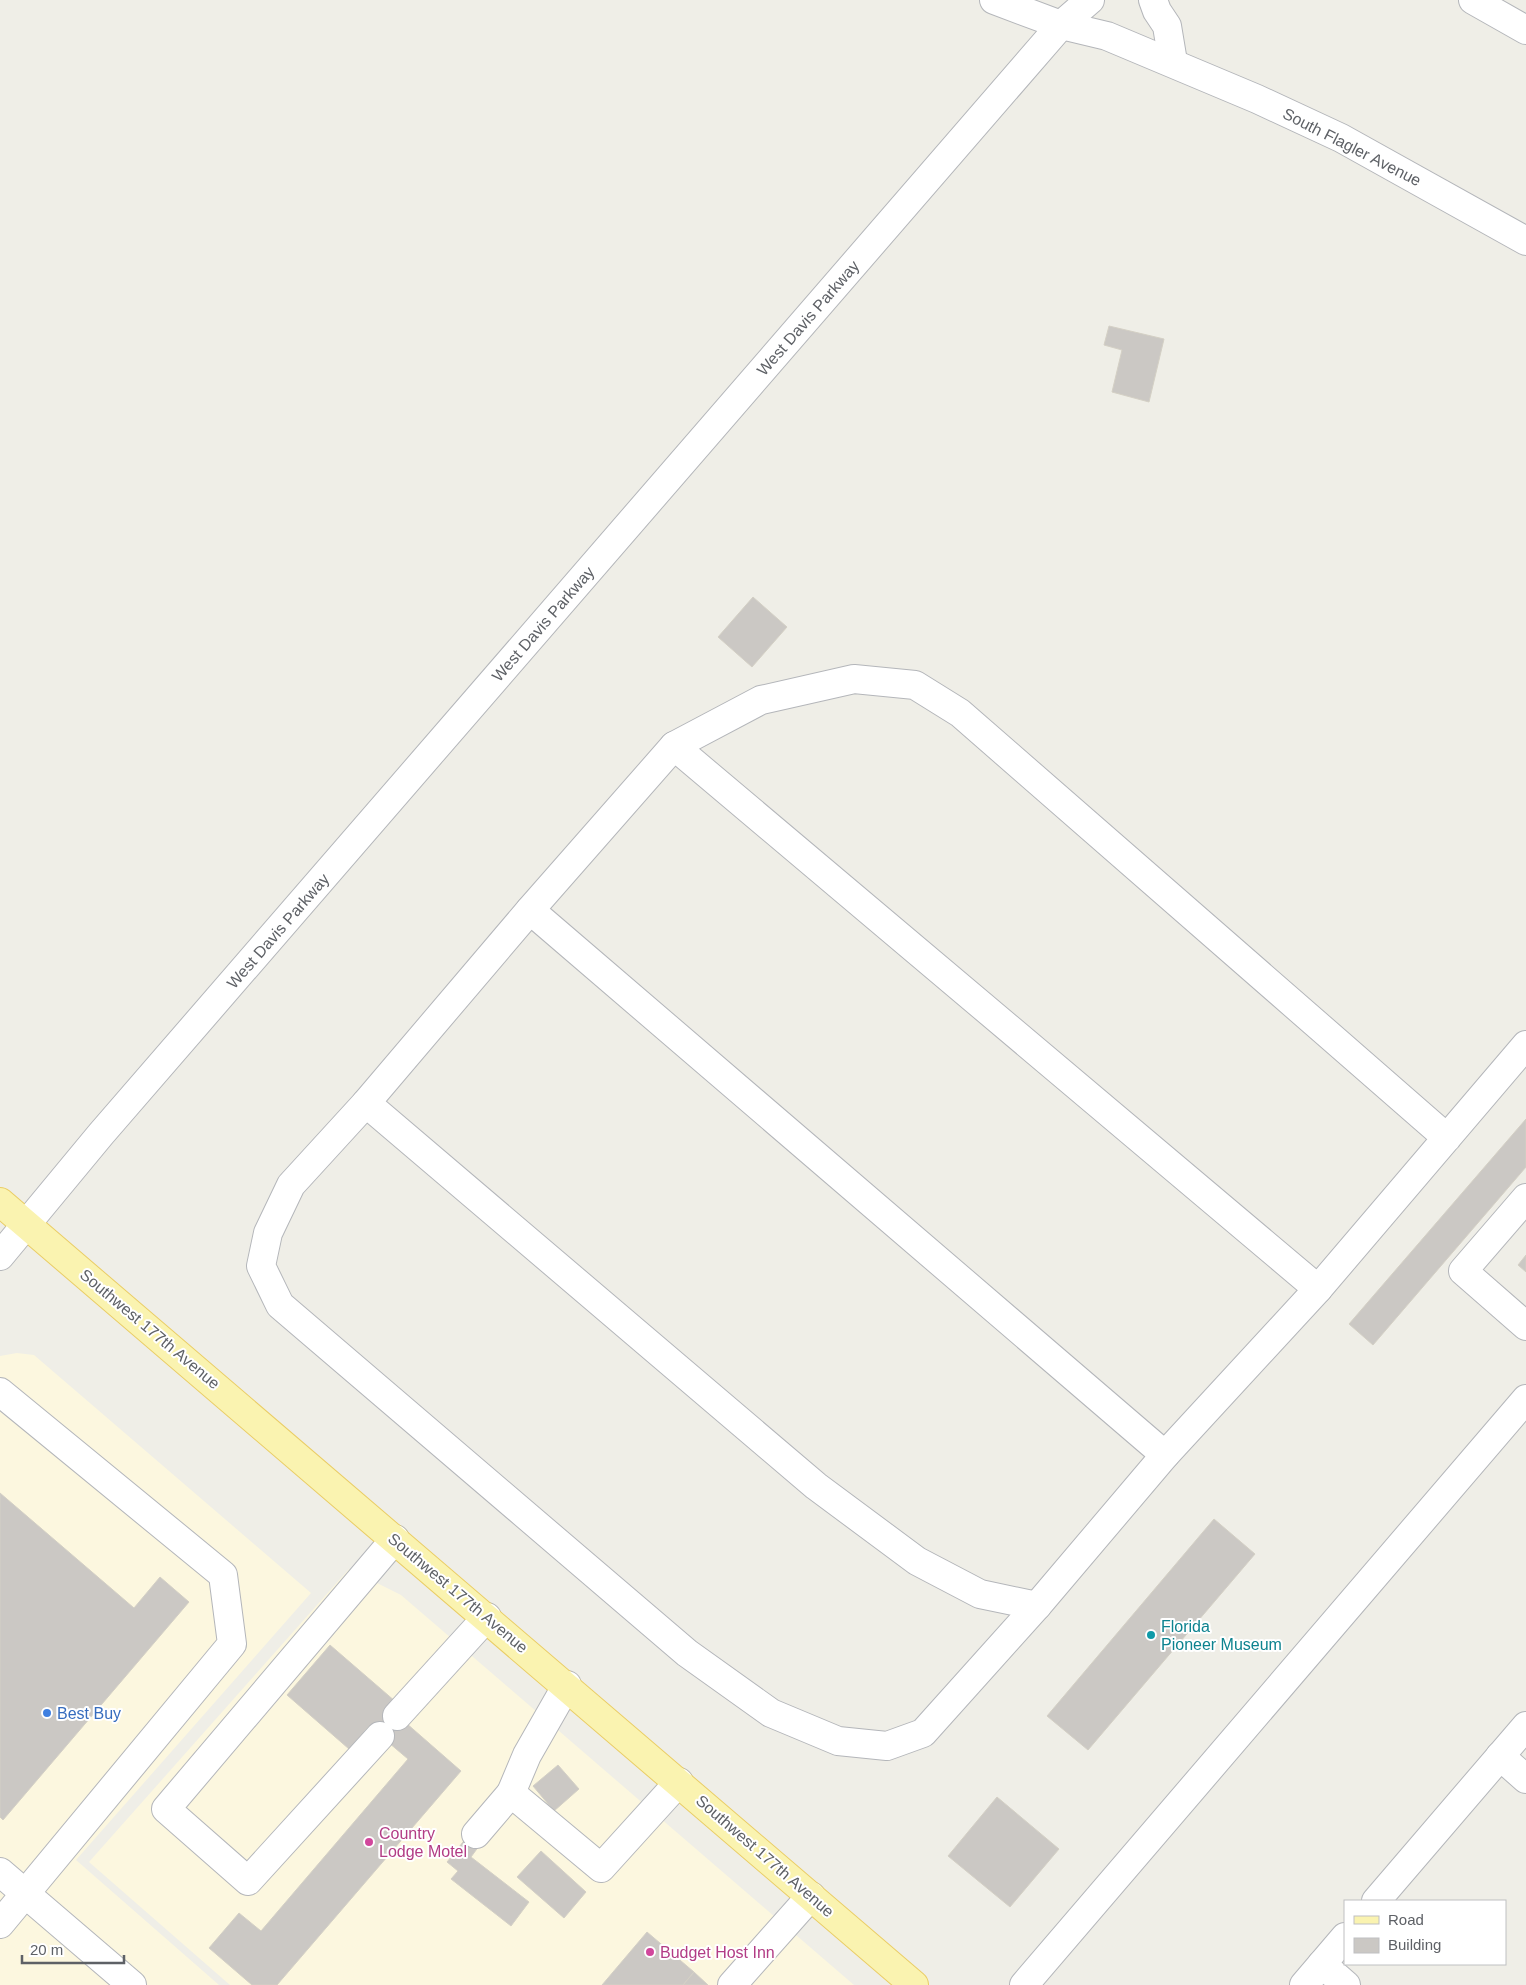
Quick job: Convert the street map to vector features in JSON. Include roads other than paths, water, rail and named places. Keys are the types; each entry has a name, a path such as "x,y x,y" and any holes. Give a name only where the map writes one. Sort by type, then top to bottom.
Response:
{"main road":[{"name":"Southwest 177th Avenue","path":"0,1202 567,1685 914,1985"}],"street":[{"name":"South Flagler Avenue","path":"994,0 1061,25 1107,36 1173,62 1340,138 1526,241"},
{"name":"West Davis Parkway","path":"1061,25 1076,0"},
{"name":"West Davis Parkway","path":"0,1256 108,1127 1061,25 1090,0"},
{"path":"1153,0 1157,11 1167,26 1173,62"},
{"path":"1473,0 1526,30"},
{"path":"1446,1138 960,713 915,685 854,679 761,700 674,746 530,910 366,1103 291,1186 268,1233 261,1266 280,1305 687,1653 771,1713 838,1741 887,1746 923,1733 1036,1606 1165,1455 1318,1288 1526,1046"},
{"path":"674,746 1318,1288"},
{"path":"530,910 1165,1455"},
{"path":"366,1103 816,1486 916,1560 980,1594 1036,1606"},
{"path":"1526,1198 1463,1270 1526,1326"},
{"path":"0,1392 223,1575 232,1644 0,1924"},
{"path":"1024,1985 1526,1399"},
{"path":"395,1539 166,1809 248,1880 487,1617"},
{"path":"476,1834 511,1793 526,1755 567,1685"},
{"path":"1377,1900 1526,1726"},
{"path":"1500,1756 1526,1779"},
{"path":"511,1793 601,1868 679,1782"},
{"path":"0,1872 132,1985"},
{"path":"732,1985 811,1896"},
{"path":"1304,1985 1344,1938"},
{"path":"1322,1964 1346,1985"}],"place":[{"name":"Florida Pioneer Museum","path":"1151,1635"},
{"name":"Best Buy","path":"47,1713"},
{"name":"Country Lodge Motel","path":"369,1842"},
{"name":"Budget Host Inn","path":"650,1952"}]}
